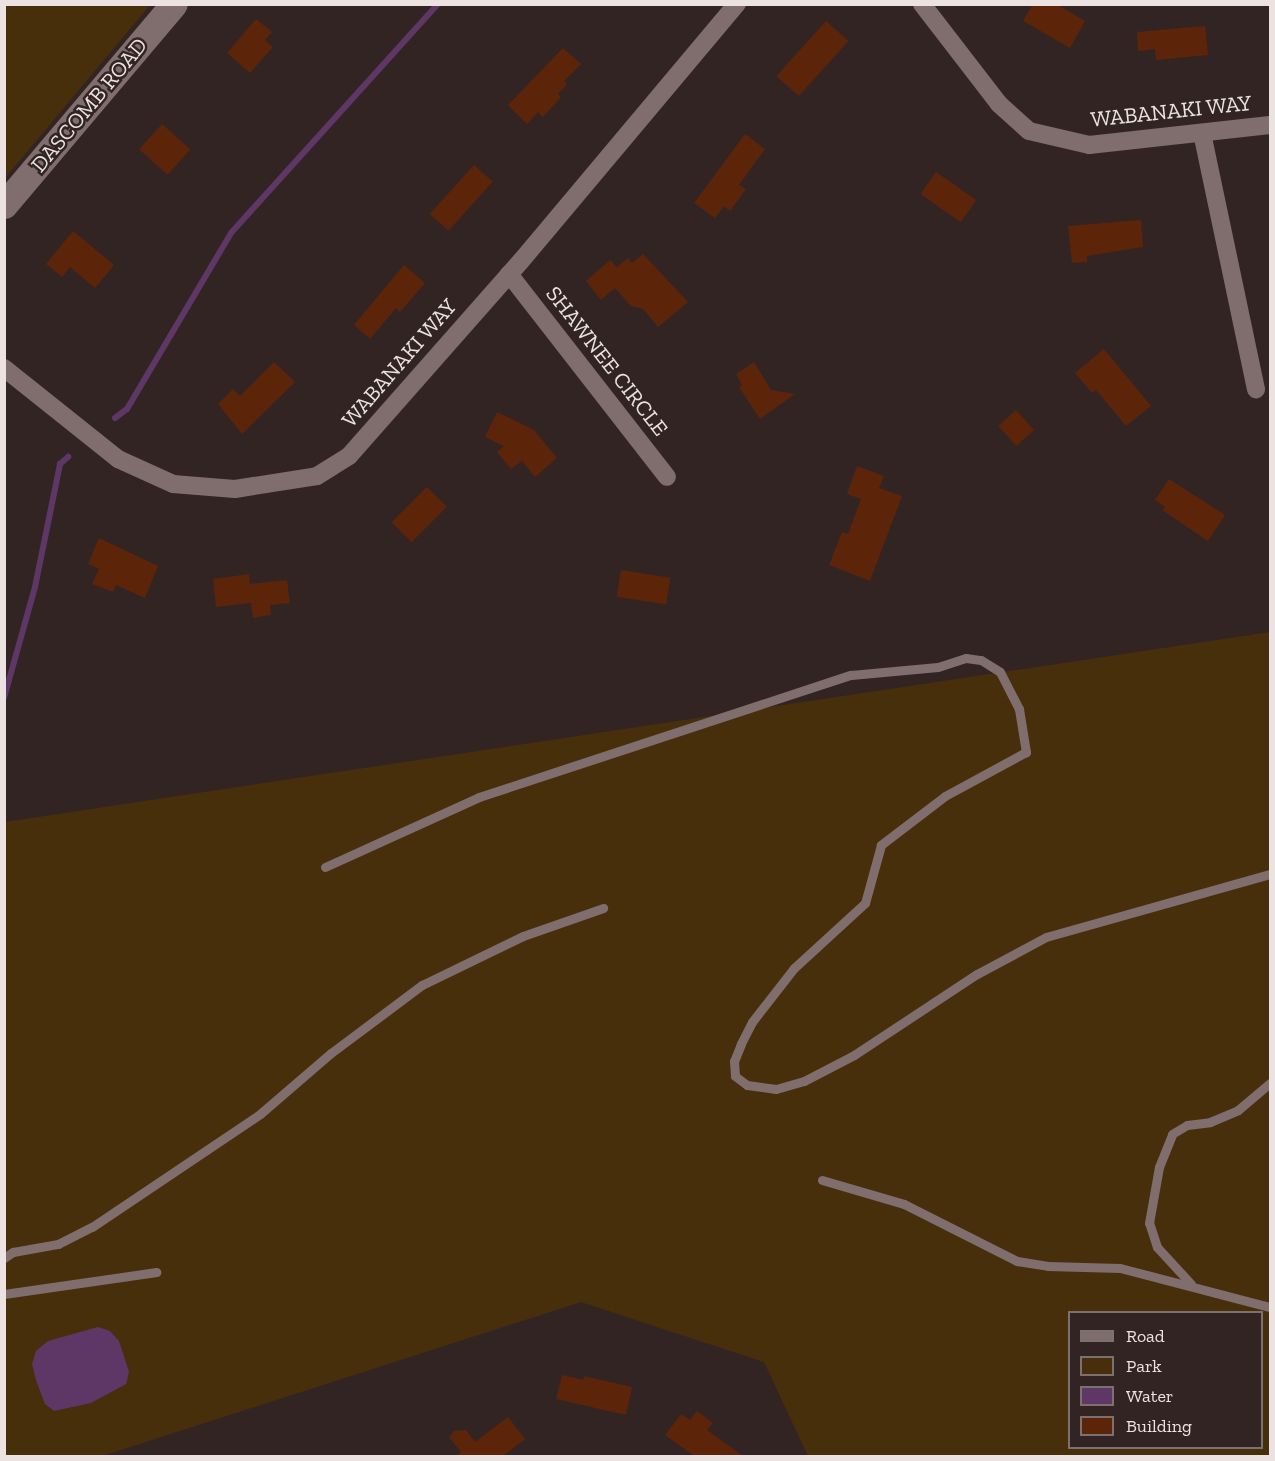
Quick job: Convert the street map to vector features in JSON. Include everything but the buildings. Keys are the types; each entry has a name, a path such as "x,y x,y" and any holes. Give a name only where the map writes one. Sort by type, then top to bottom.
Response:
{"main road":[{"name":"DASCOMB ROAD","path":"4,205 174,4"}],"street":[{"name":"WABANAKI WAY","path":"4,368 118,459 152,477 198,488 273,485 316,476 349,456 510,274 737,4"},
{"name":"WABANAKI WAY","path":"922,4 999,104 1029,131 1089,145 1270,125"},
{"path":"1202,133 1256,389"},
{"name":"SHAWNEE CIRCLE","path":"510,274 667,477"}],"lane":[{"path":"325,867 478,797 851,675 938,667 966,658 981,660 1000,672 1019,709 1026,752 945,796 880,845 865,903 794,968 752,1022 741,1044 734,1061 735,1076 747,1085 776,1089 804,1081 855,1055 978,974 1046,937 1270,874"},
{"path":"4,1258 13,1252 58,1244 92,1227 260,1114 331,1053 422,985 524,936 603,908"},
{"path":"1191,1284 1157,1247 1149,1223 1159,1167 1172,1134 1187,1125 1210,1122 1238,1110 1270,1083"},
{"path":"822,1180 904,1204 1017,1261 1048,1266 1120,1268 1191,1284 1270,1306"},
{"path":"4,1294 156,1272"}],"green space":[{"path":"4,5 150,5 5,178"},
{"path":"1270,632 1270,1456 808,1456 764,1362 581,1302 102,1456 5,1456 5,822"}],"water":[{"path":"98,1327 110,1331 119,1341 129,1372 126,1384 91,1403 54,1411 45,1404 36,1380 32,1364 36,1351 48,1341"}],"waterway":[{"path":"115,418 127,409 231,233 438,4"},
{"path":"4,698 35,587 60,464 68,457"}]}
